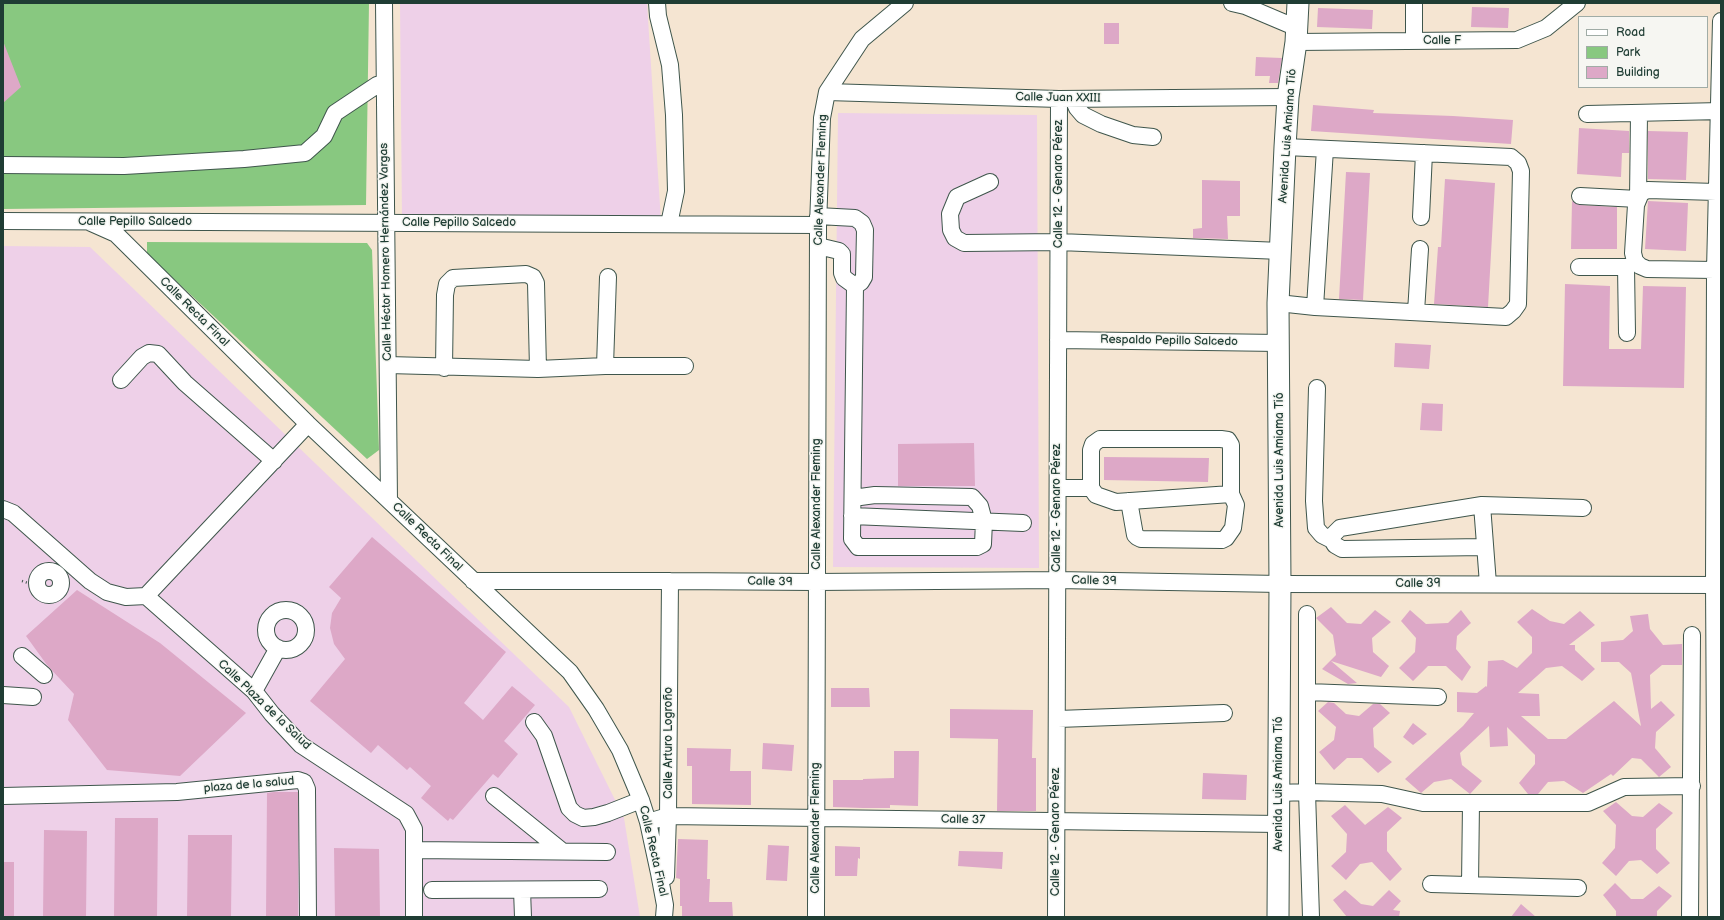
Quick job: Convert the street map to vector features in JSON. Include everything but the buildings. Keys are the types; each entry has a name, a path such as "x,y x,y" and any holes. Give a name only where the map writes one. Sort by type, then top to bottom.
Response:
{"main road":[{"name":"Avenida Luis Amiama Tió","path":"1278,917 1280,584 1278,303 1288,97 1296,35 1298,3"}],"street":[{"name":"Calle Héctor Homero Hernández Vargas","path":"384,3 389,500"},
{"path":"657,3 658,16 670,65 674,115 676,191 669,224"},
{"path":"1232,3 1245,6 1296,35"},
{"path":"1414,3 1414,41"},
{"name":"Calle F","path":"1296,35 1414,41 1517,40 1546,28 1577,3"},
{"path":"827,92 862,39 901,4"},
{"path":"1716,917 1719,819 1719,342 1715,270 1721,21"},
{"path":"3,165 124,166 244,159 305,153 324,136 335,113 377,84 384,83"},
{"name":"Calle Juan XXIII","path":"827,92 1066,99 1288,97"},
{"name":"Calle Alexander Fleming","path":"816,917 818,221 822,118 827,92"},
{"path":"1066,99 1083,115 1101,124 1132,135 1153,137"},
{"name":"Calle 12 - Genaro Pérez","path":"1056,917 1059,242 1066,99"},
{"path":"1587,114 1720,111"},
{"path":"1638,199 1639,114"},
{"path":"1278,303 1315,307 1506,317 1514,311 1518,304 1521,171 1518,163 1511,157 1285,147"},
{"path":"1315,307 1325,149"},
{"path":"1421,217 1424,153"},
{"path":"990,182 957,197 950,214 951,230 955,238 964,243 1059,242 1281,252"},
{"path":"1627,334 1633,267 1636,261 1633,253 1636,205 1641,192 1648,190 1716,192"},
{"path":"1580,196 1638,199"},
{"name":"Calle Pepillo Salcedo","path":"3,221 669,224 818,221 855,218 862,223 865,230 864,277 861,282 855,286"},
{"name":"Calle Recta Final","path":"89,222 116,234 308,424 570,672 596,709 620,750 641,800 648,822 664,911"},
{"path":"818,246 839,250 842,254 842,273 844,278 855,286 852,539 858,547 977,547 983,544 984,521 980,506 972,497 875,495 853,498"},
{"path":"1416,312 1420,249"},
{"path":"1579,267 1715,270"},
{"path":"444,368 445,295 447,284 453,278 526,274 533,277 536,283 538,369"},
{"path":"605,366 608,277"},
{"name":"Respaldo Pepillo Salcedo","path":"1058,340 1279,343"},
{"path":"121,380 142,357 149,353 158,354 185,383 274,461"},
{"path":"388,365 444,368 538,369 605,366 685,366"},
{"path":"1317,388 1314,501 1316,528 1322,535 1332,540 1335,545 1342,549 1484,547"},
{"path":"3,509 13,513 90,581 107,592 126,596 146,596 308,424"},
{"path":"1129,501 1135,535 1141,539 1222,540 1226,538 1233,528 1236,505 1231,494 1231,445 1228,440 1221,439 1100,438 1093,444 1091,450 1091,488 1096,495 1104,499 1116,502 1129,501 1231,494"},
{"path":"1058,488 1091,488"},
{"path":"1332,540 1334,534 1340,528 1482,505 1583,508"},
{"path":"1482,505 1488,584"},
{"path":"852,516 1023,523"},
{"path":"29,584 46,595 52,595 57,592 61,586 61,580 73,565"},
{"name":"Calle 39","path":"474,581 816,582 1057,580 1280,584 1718,585"},
{"name":"Calle Arturo Logroño","path":"664,911 668,816 670,581"},
{"name":"Calle Plaza de la Salud","path":"146,596 254,691 272,714 301,745 406,814 414,830 414,917"},
{"path":"1307,614 1307,792 1311,917"},
{"path":"1690,917 1692,635"},
{"path":"254,691 278,648"},
{"path":"22,656 44,674"},
{"path":"1308,692 1438,696"},
{"path":"3,695 33,697"},
{"path":"1058,719 1224,713"},
{"path":"534,722 544,736 569,808 575,814 583,818 594,817 608,814 641,800"},
{"name":"plaza de la salud","path":"3,796 177,792 298,780 304,782 307,789 308,917"},
{"path":"1279,793 1307,792 1382,794 1423,803 1588,802 1624,787 1692,786"},
{"path":"494,796 562,851"},
{"path":"1470,885 1471,803"},
{"name":"Calle 37","path":"648,822 668,816 1279,824"},
{"path":"414,850 607,852"},
{"path":"1431,884 1578,888"},
{"path":"432,890 599,889"},
{"path":"522,890 523,917"}],"shaded area":[{"path":"400,3 647,3 661,221 402,219"},
{"path":"838,113 1037,115 1039,568 833,567"},
{"path":"3,246 90,247 569,707 624,818 640,917 3,917"}],"green space":[{"path":"3,3 369,3 366,205 3,209"},
{"path":"147,242 367,243 372,250 379,450 367,459 147,254"}]}
